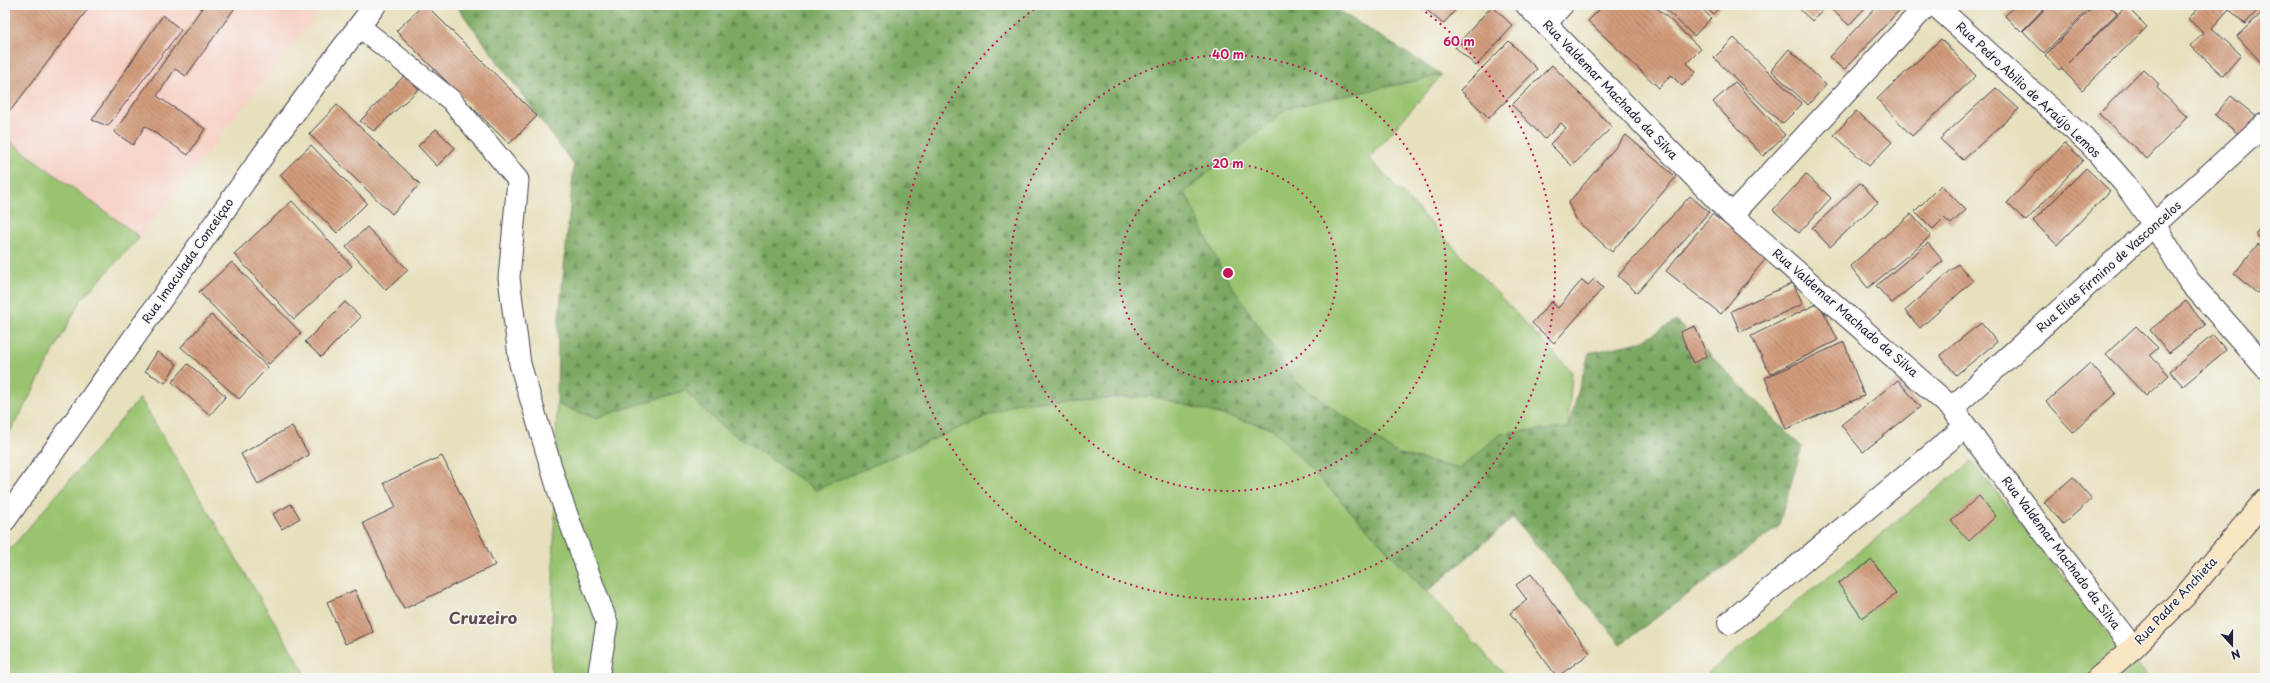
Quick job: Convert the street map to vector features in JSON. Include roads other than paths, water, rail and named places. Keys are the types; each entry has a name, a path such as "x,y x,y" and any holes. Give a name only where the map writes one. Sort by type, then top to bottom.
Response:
{"street":[{"name":"Rua Imaculada Conceiçao","path":"5,520 278,134 374,5"},
{"name":"Rua Valdemar Machado da Silva","path":"1527,5 1732,215 1952,408 2133,648"},
{"path":"1546,23 1562,5"},
{"path":"1732,215 1927,5"},
{"name":"Rua Pedro Abilio de Araújo Lemos","path":"1935,5 2091,145 2125,184 2155,226 2189,281 2265,367"},
{"name":"Rua Elias Firmino de Vasconcelos","path":"1952,408 2155,226 2265,124"},
{"path":"1729,623 1965,427"},
{"name":"Rua Padre Anchieta","path":"2098,678 2133,648 2185,596 2265,500"}],"lane":[{"path":"359,26 451,100 518,180 509,278 520,364 559,493 607,623 598,678"}],"district":[{"name":"Cruzeiro","path":"483,618"}]}
